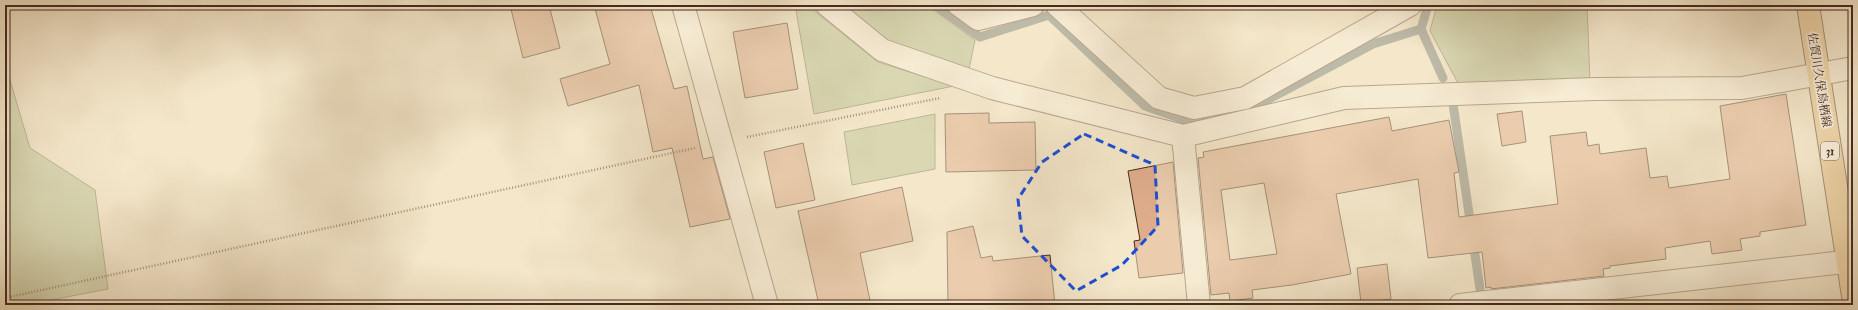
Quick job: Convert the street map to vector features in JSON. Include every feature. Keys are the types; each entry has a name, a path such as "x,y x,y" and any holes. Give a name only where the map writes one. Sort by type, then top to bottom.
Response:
{"main road":[{"name":"佐賀川久保鳥栖線","path":"1808,5 1818,75 1850,262 1853,296"}],"street":[{"path":"683,5 767,305"},
{"path":"827,5 882,50 992,88 1183,136 1344,98 1595,89 1742,88 1853,68"},
{"path":"959,5 978,19 1033,5"},
{"path":"1057,5 1159,98 1194,108 1245,98 1410,5"},
{"path":"1183,136 1199,305"},
{"path":"1460,305 1534,301 1850,262"}],"path":[{"path":"5,6 12,5"},
{"path":"5,298 722,142 945,97"}],"highlighted area":[{"path":"1084,134 1155,165 1158,226 1122,265 1076,291 1022,236 1018,199 1042,162"}],"green space":[{"path":"795,5 807,5 878,62 954,86 814,114"},
{"path":"840,5 927,5 975,40 969,69 887,46"},
{"path":"1437,5 1587,5 1590,81 1459,85 1430,31"},
{"path":"5,63 30,148 95,190 108,289 25,305 5,305"},
{"path":"935,114 935,169 852,185 844,132"}],"building":[{"path":"510,5 549,5 560,48 523,58"},
{"path":"594,5 650,5 674,89 687,86 703,159 713,157 730,219 690,227 672,148 653,152 639,85 568,106 560,79 610,64"},
{"path":"787,23 798,89 745,98 733,32"},
{"path":"1786,94 1806,225 1760,232 1760,236 1740,239 1742,250 1712,254 1710,241 1665,248 1666,259 1610,266 1610,268 1603,269 1604,276 1491,289 1491,287 1486,288 1482,252 1428,258 1418,179 1336,194 1351,274 1292,285 1252,290 1253,298 1230,301 1229,293 1211,295 1198,158 1204,157 1203,152 1389,117 1392,131 1449,120 1459,172 1454,173 1459,217 1558,204 1550,136 1586,132 1588,146 1599,144 1600,154 1646,148 1650,178 1667,176 1669,188 1730,179 1720,106","holes":["1264,183 1277,254 1230,260 1221,190"]},
{"path":"1522,111 1526,142 1502,146 1497,114"},
{"path":"989,113 989,123 1035,122 1036,170 946,172 945,114"},
{"path":"803,143 815,200 776,208 764,152"},
{"path":"1173,162 1183,273 1139,278 1134,241 1140,240 1128,171"},
{"path":"902,187 913,241 860,253 871,305 819,305 798,211"},
{"path":"973,226 981,258 992,256 993,261 1050,255 1055,305 948,305 947,232"},
{"path":"1387,264 1391,299 1361,303 1357,268"}],"waterway":[{"path":"935,5 980,37 1049,15 1145,106 1185,120 1206,117"},
{"path":"1238,110 1254,107 1373,44 1421,29 1428,5"},
{"path":"1421,29 1443,78"},
{"path":"1453,104 1471,227"},
{"path":"1473,241 1480,289"}]}
